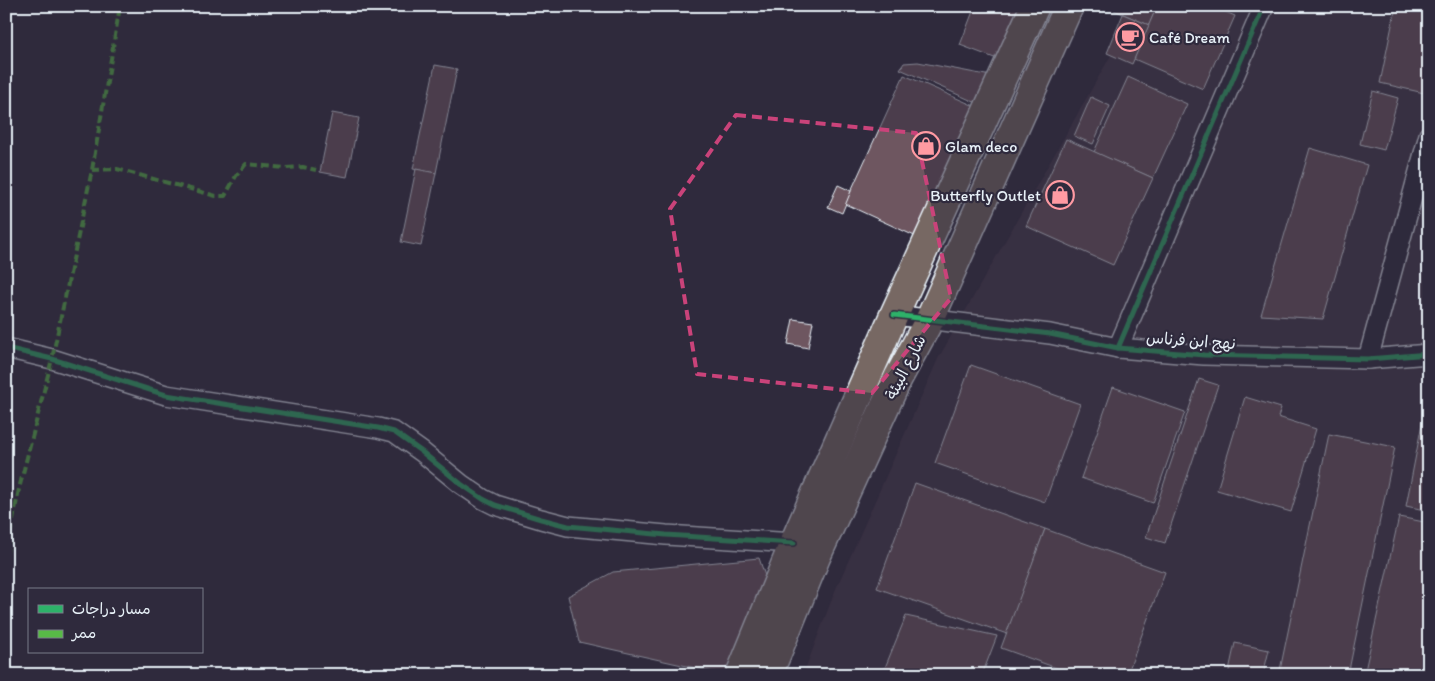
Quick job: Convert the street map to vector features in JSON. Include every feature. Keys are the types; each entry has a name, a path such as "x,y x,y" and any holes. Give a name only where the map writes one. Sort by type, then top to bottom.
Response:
{"main road":[{"name":"شارع البيئة","path":"740,675 794,543 894,315 1035,6"},
{"name":"شارع البيئة","path":"768,675 816,557 898,378 930,319 1069,6"}],"street":[{"path":"1118,348 1264,6"},
{"path":"1368,359 1429,135"},
{"name":"نهج ابن فرناس","path":"894,315 1050,334 1118,348 1204,355 1368,359 1429,354"},
{"path":"6,348 52,359 166,395 394,432 483,499 495,505 568,526 666,535 794,543"}],"highlighted area":[{"path":"736,115 916,133 951,298 872,393 697,374 670,209"}],"shaded area":[{"path":"1139,6 1429,6 1429,675 803,675 835,591 938,359"}],"building":[{"path":"975,6 1020,6 997,59 960,45"},
{"path":"1116,6 1157,6 1149,25 1114,10"},
{"path":"1157,6 1212,6 1235,16 1203,89 1134,59"},
{"path":"1396,6 1429,6 1429,69 1424,93 1380,83"},
{"path":"1123,14 1149,25 1132,64 1107,53"},
{"path":"918,62 991,76 979,104 900,69 904,63"},
{"path":"435,65 457,69 436,173 413,169"},
{"path":"904,75 979,108 919,238 845,204"},
{"path":"1128,77 1187,104 1153,178 1094,152"},
{"path":"1373,91 1398,98 1384,150 1360,144"},
{"path":"1091,97 1110,106 1093,144 1074,136"},
{"path":"332,113 359,118 347,177 320,172"},
{"path":"1066,139 1153,178 1113,265 1026,226"},
{"path":"1310,148 1367,165 1323,319 1261,315"},
{"path":"416,169 436,173 421,246 401,242"},
{"path":"838,185 851,191 842,213 828,207"},
{"path":"793,319 813,322 808,348 788,344"},
{"path":"971,365 1080,404 1045,502 935,463"},
{"path":"1199,379 1218,385 1165,543 1146,537"},
{"path":"1113,387 1185,412 1153,503 1081,478"},
{"path":"1429,387 1429,511 1406,506"},
{"path":"1245,397 1281,408 1278,417 1316,429 1291,512 1217,490"},
{"path":"1329,434 1395,447 1348,675 1279,675"},
{"path":"915,483 1045,529 1007,634 877,588"},
{"path":"1399,517 1429,523 1429,675 1364,675"},
{"path":"1045,529 1165,572 1127,675 1076,675 1001,648"},
{"path":"759,558 767,582 727,675 579,642 568,596 613,572"},
{"path":"906,616 997,636 982,675 882,675"},
{"path":"1235,643 1269,650 1263,675 1228,675"}],"marked path":[{"path":"6,556 19,489 52,359 92,170 120,6"},
{"path":"92,170 117,169 216,196 225,196 236,176 246,164 285,168 303,167 316,170"}],"cycle path":[{"path":"1118,348 1264,6"},
{"path":"894,315 1050,334 1118,348 1204,355 1368,359 1429,354"},
{"path":"6,348 52,359 166,395 394,432 483,499 495,505 568,526 666,535 794,543"}],"place":[{"name":"Café Dream","path":"1130,37"},
{"name":"Glam deco","path":"926,146"},
{"name":"Butterfly Outlet","path":"1060,195"}]}
